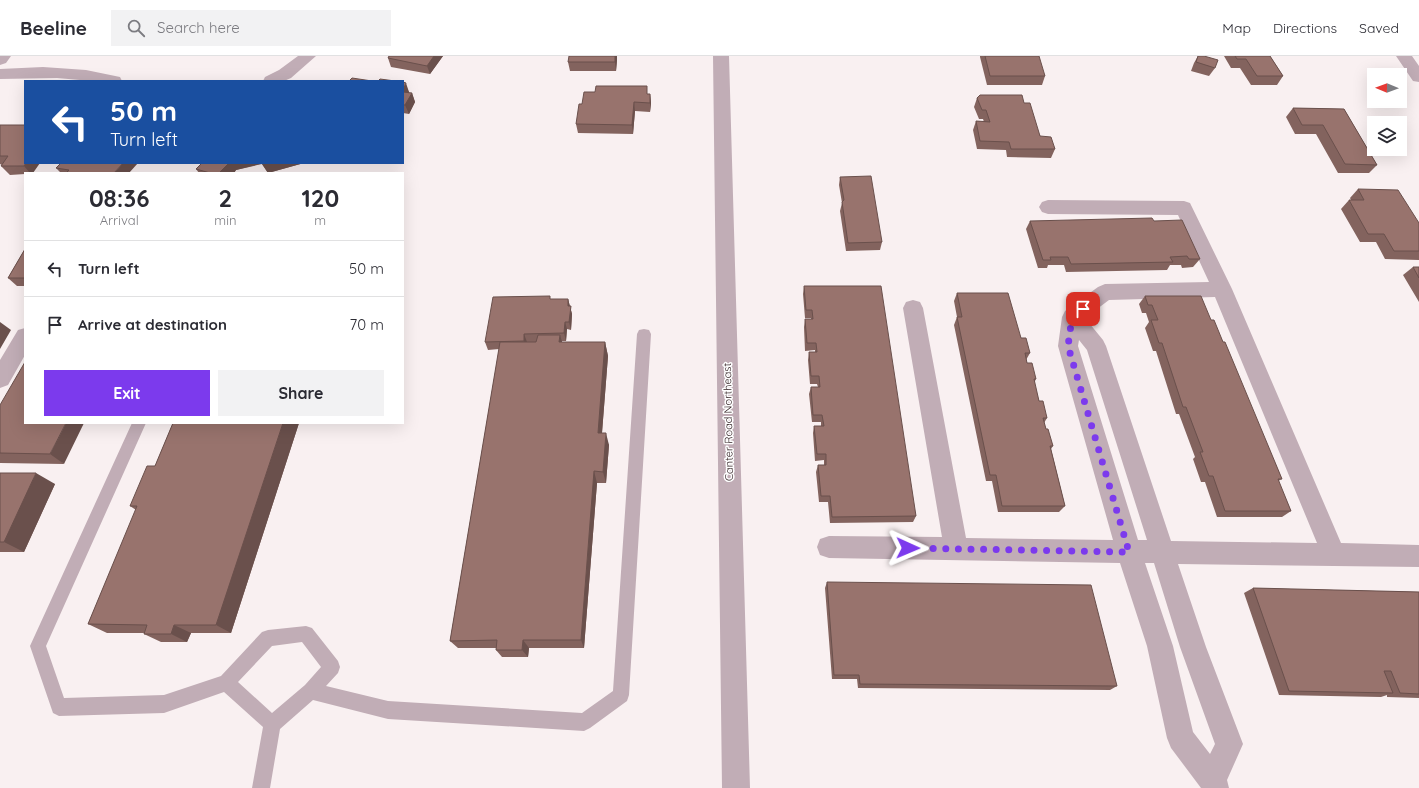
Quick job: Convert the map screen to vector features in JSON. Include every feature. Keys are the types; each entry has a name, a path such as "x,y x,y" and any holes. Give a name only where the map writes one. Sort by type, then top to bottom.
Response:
{"street":[{"path":"0,60 3,56"},
{"path":"273,80 285,74 308,56"},
{"name":"Canter Road Northeast","path":"721,56 736,788"},
{"path":"1404,56 1419,77"},
{"path":"0,74 39,72 76,73 109,80"},
{"path":"1048,207 1184,208 1222,289 1334,555"},
{"path":"1214,784 1181,738 1160,646 1129,552 1068,346 1072,317 1105,292 1222,289"},
{"path":"913,308 956,549"},
{"path":"1072,317 1096,346 1193,647 1229,744 1214,784"},
{"path":"0,379 24,338"},
{"path":"829,547 1419,556"}],"lane":[{"path":"311,691 388,710 584,722 621,695 644,334"},
{"path":"139,424 38,646 59,707 164,704 226,683 268,638 306,634 332,667 311,691 272,724 261,788"},
{"path":"226,683 272,724"}],"building":[{"path":"389,56 434,56 427,66 388,58"},
{"path":"569,56 615,56 615,62 568,62"},
{"path":"985,56 1039,56 1045,76 990,76"},
{"path":"1198,56 1218,60 1215,68 1196,62"},
{"path":"1235,56 1270,56 1283,76 1257,76 1246,59 1237,59"},
{"path":"352,78 365,80 350,80"},
{"path":"596,86 647,86 647,94 650,94 650,103 634,102 632,125 576,124 579,104 582,104 584,92 595,92"},
{"path":"404,92 412,93 405,105"},
{"path":"980,95 1022,95 1024,103 1030,103 1040,136 1051,137 1055,149 1011,149 1009,142 980,141 976,121 990,122 986,110 982,110 977,98"},
{"path":"1293,108 1344,109 1367,148 1367,156 1372,156 1377,165 1345,164 1323,125 1302,125"},
{"path":"0,125 24,125 24,164 25,164 24,166 1,166 8,156 0,156"},
{"path":"60,164 122,164 115,172 67,172 69,170 56,168"},
{"path":"201,164 228,164 220,172 206,172 196,169"},
{"path":"871,176 882,242 848,243 842,202 844,200 840,177"},
{"path":"1358,189 1398,190 1419,223 1419,251 1394,251 1384,234 1368,234 1349,200 1364,200"},
{"path":"1152,218 1154,221 1182,220 1200,259 1189,259 1187,256 1170,257 1173,262 1071,264 1068,257 1050,257 1051,260 1043,260 1030,221"},
{"path":"24,251 24,278 8,278"},
{"path":"1413,267 1419,267 1419,278"},
{"path":"804,286 881,286 916,516 832,517 830,496 821,496 818,465 826,465 826,454 817,454 814,426 824,426 822,415 813,415 811,387 820,387 819,376 811,376 809,352 817,352 816,343 807,343 805,319 813,319 812,310 806,310"},
{"path":"957,293 1008,293 1021,338 1026,338 1030,353 1025,353 1027,363 1032,363 1039,401 1043,401 1047,418 1043,418 1053,446 1050,446 1065,506 1002,506 996,475 990,475 957,317 962,317"},
{"path":"550,296 550,299 568,299 568,306 571,306 569,322 565,322 564,333 524,334 524,341 485,342 493,297"},
{"path":"1145,296 1201,296 1211,320 1214,320 1223,342 1225,342 1282,479 1278,479 1291,511 1225,511 1213,476 1209,476 1200,452 1203,452 1186,407 1183,407 1162,343 1159,343 1151,320 1158,320 1152,305 1148,305"},
{"path":"538,335 560,335 559,342 605,342 598,433 606,433 603,472 594,471 581,640 523,640 522,650 496,650 497,640 450,641 500,342 536,342"},
{"path":"24,364 24,424 65,424 50,454 0,453 0,405"},
{"path":"173,424 283,424 216,625 174,625 171,634 144,634 147,625 88,624 137,506 130,506 147,466 155,466"},
{"path":"0,473 36,473 4,542 0,542"},
{"path":"827,582 1091,585 1117,686 860,684 859,675 834,675"},
{"path":"1253,588 1419,592 1419,694 1400,693 1391,671 1384,671 1393,693 1289,691"}],"route":[{"path":"908,548 1129,552 1068,346 1072,317 1083,309"}]}
